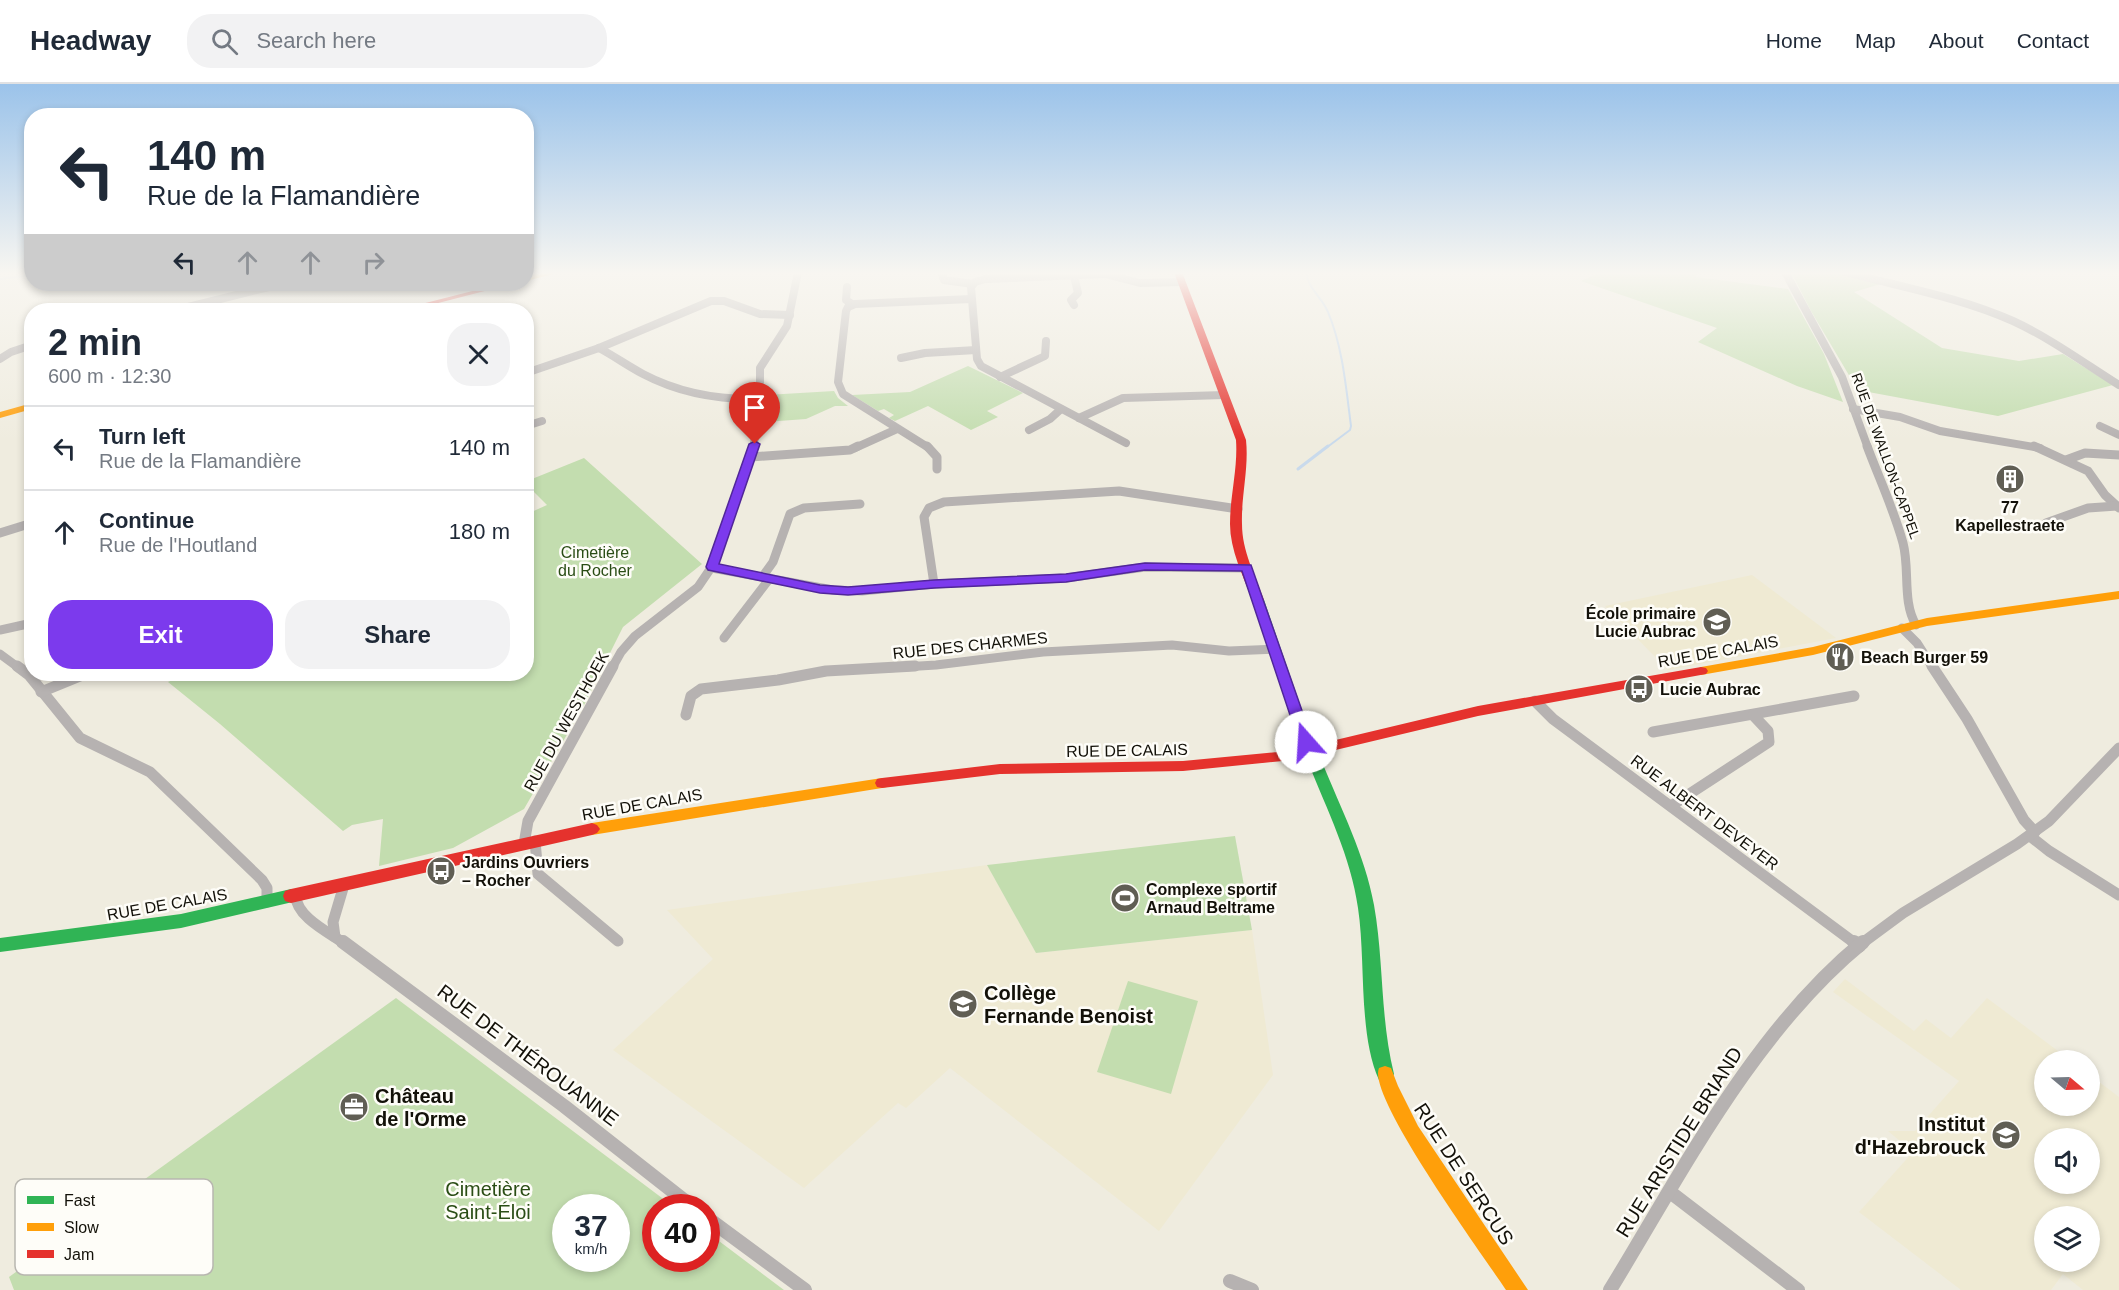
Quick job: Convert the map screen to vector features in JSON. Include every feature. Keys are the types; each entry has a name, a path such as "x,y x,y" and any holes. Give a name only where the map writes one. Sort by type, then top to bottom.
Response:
{"street":[{"path":"534,370 599,348 643,328"},
{"name":"RUE DU WESTHOEK","path":"618,941 538,874 530,843 528,821 621,652 635,636 693,592 712,567 751,457 758,427 760,368 786,328"},
{"path":"844,328 838,379 840,389 847,398 933,452 937,457 937,469"},
{"path":"974,328 976,350 981,366 1126,443"},
{"path":"1199,328 1243,453 1243,476 1236,531 1306,742"},
{"name":"RUE DE WALLON-CAPPEL","path":"1816,328 1837,367 1903,543 1908,568 1910,615 1916,624"},
{"path":"2027,328 2119,385"},
{"path":"1000,377 1045,356 1046,341"},
{"path":"0,359 24,348"},
{"path":"599,348 651,378 684,390 742,399 760,399"},
{"path":"901,358 926,353 976,350"},
{"path":"1079,418 1123,398 1224,395"},
{"path":"0,414 24,408"},
{"path":"1029,430 1050,419 1061,409"},
{"path":"1853,409 1900,417 1941,431 2030,444 2091,473 2105,495 2118,507"},
{"path":"534,424 542,421"},
{"path":"2100,426 2119,435"},
{"path":"751,457 850,450 897,429"},
{"path":"2066,460 2085,453 2119,455"},
{"path":"934,584 924,517 929,508 940,503 1086,491 1119,491 1238,509"},
{"path":"724,638 767,577 790,514 804,508 860,504"},
{"path":"2046,523 2088,508 2118,507"},
{"path":"0,533 24,526"},
{"path":"712,567 840,591 1066,578 1145,567 1247,568"},
{"name":"RUE DE CALAIS","path":"1323,748 1458,715 1813,651 1916,624 2119,595"},
{"path":"0,630 24,625"},
{"path":"1902,628 1917,643 1967,719 2033,834 2052,853 2119,895"},
{"name":"RUE DES CHARMES","path":"686,715 689,699 701,689 778,680 826,671 936,665 1035,652 1156,645 1229,651 1275,649"},
{"path":"0,654 24,671"},
{"path":"33,681 80,738 150,772 262,880 267,888 267,902"},
{"path":"41,692 68,681"},
{"path":"1653,732 1854,696"},
{"name":"RUE ALBERT DEVEYER","path":"1535,701 1550,716 1858,946"},
{"path":"1671,806 1769,742 1768,731 1753,715"},
{"path":"1306,742 1317,743 1323,748 1324,758 1315,762 1306,761 1298,755 1298,747 1306,742"},
{"name":"RUE ARISTIDE BRIAND","path":"1610,1290 1727,1099 1796,1009 1858,946 1945,884 2033,834 2052,819 2119,748"},
{"name":"RUE DE CALAIS","path":"0,945 145,927 296,896 530,843 670,815 946,774 1029,768 1183,766 1298,755"},
{"name":"RUE DE SERCUS","path":"1315,762 1356,865 1366,903 1373,952 1377,1047 1389,1089 1411,1132 1518,1290"},
{"path":"336,937 333,922 344,885"},
{"name":"RUE DE THÉROUANNE","path":"296,896 296,903 302,912 564,1106 676,1194"},
{"path":"1670,1192 1798,1290"},
{"path":"720,1227 805,1290"},
{"path":"1230,1281 1252,1290"}],"shaded area":[{"name":"École primaire Lucie Aubrac","path":"1752,575 1836,638 1668,670 1605,606"},
{"name":"Collège Fernande Benoist","path":"987,865 1036,953 1252,930 1273,1075 1159,1231 950,1068 906,1108 898,1103 804,1188 613,1050 713,959 667,910"},
{"name":"Institut d'Hazebrouck","path":"1845,979 1914,1031 1926,1019 1951,1038 1987,998 2057,1050 2034,1050 2034,1116 2100,1116 2100,1083 2119,1097 2119,1290 2083,1290 2063,1274 2051,1290 1961,1290 1859,1212 1913,1152 1888,1131 1915,1131 1959,1081 1833,992"}],"green space":[{"path":"1717,328 1810,328 1824,354 1843,402 1797,386 1698,342"},
{"path":"1821,328 1911,328 1942,348 2019,361 2063,354 2113,385 1998,416 1863,391 1853,382"},
{"path":"968,366 1023,393 987,411 998,417 971,430 928,406 895,421 889,418 894,415 884,409 878,411 852,395 910,392"},
{"path":"834,391 838,398 848,406 835,406 806,419 765,422 766,395"},
{"name":"Cimetière du Rocher","path":"584,458 702,564 623,627 584,705 524,809 453,848 379,866 383,819 352,825 343,831 168,682 534,681 534,511 547,505 534,492 534,478"},
{"name":"Complexe sportif Arnaud Beltrame","path":"1235,836 1252,930 1036,953 987,865"},
{"path":"1128,981 1198,1001 1171,1094 1097,1072"},
{"name":"Cimetière Saint-Éloi","path":"396,998 657,1194 642,1194 642,1272 720,1272 720,1242 784,1290 14,1290 9,1277 15,1273 15,1275 213,1275 213,1179 145,1179"}],"waterway":[{"path":"1326,448 1350,430 1351,426 1343,368 1334,328"},
{"path":"1298,469 1328,446"}],"traffic: fast":[{"path":"1258,600 1306,742"},
{"path":"1315,762 1351,850 1362,887 1369,926 1377,1033 1385,1074"},
{"path":"0,945 181,921 291,896"}],"traffic: slow":[{"path":"0,415 24,408"},
{"path":"1701,671 1813,651 1927,622 2119,595"},
{"path":"592,829 882,783"},
{"path":"1385,1074 1389,1088 1411,1132 1518,1290"}],"traffic: jam":[{"path":"1199,328 1241,440 1242,461 1236,524 1241,553 1258,600"},
{"path":"1323,748 1478,711 1701,671"},
{"path":"882,783 1000,769 1183,766 1298,755"},
{"path":"291,896 592,829"}],"place":[{"name":"77 Kapellestraete","path":"2010,479"},
{"name":"École primaire Lucie Aubrac","path":"1717,622"},
{"name":"Beach Burger 59","path":"1840,657"},
{"name":"Lucie Aubrac","path":"1639,689"},
{"name":"Jardins Ouvriers – Rocher","path":"441,871"},
{"name":"Complexe sportif Arnaud Beltrame","path":"1125,898"},
{"name":"Collège Fernande Benoist","path":"963,1004"},
{"name":"Château de l'Orme","path":"354,1107"},
{"name":"Institut d'Hazebrouck","path":"2006,1135"}],"route":[{"path":"755,444 712,567 833,591 869,591 934,584 1066,578 1145,567 1247,568 1306,742"}]}
